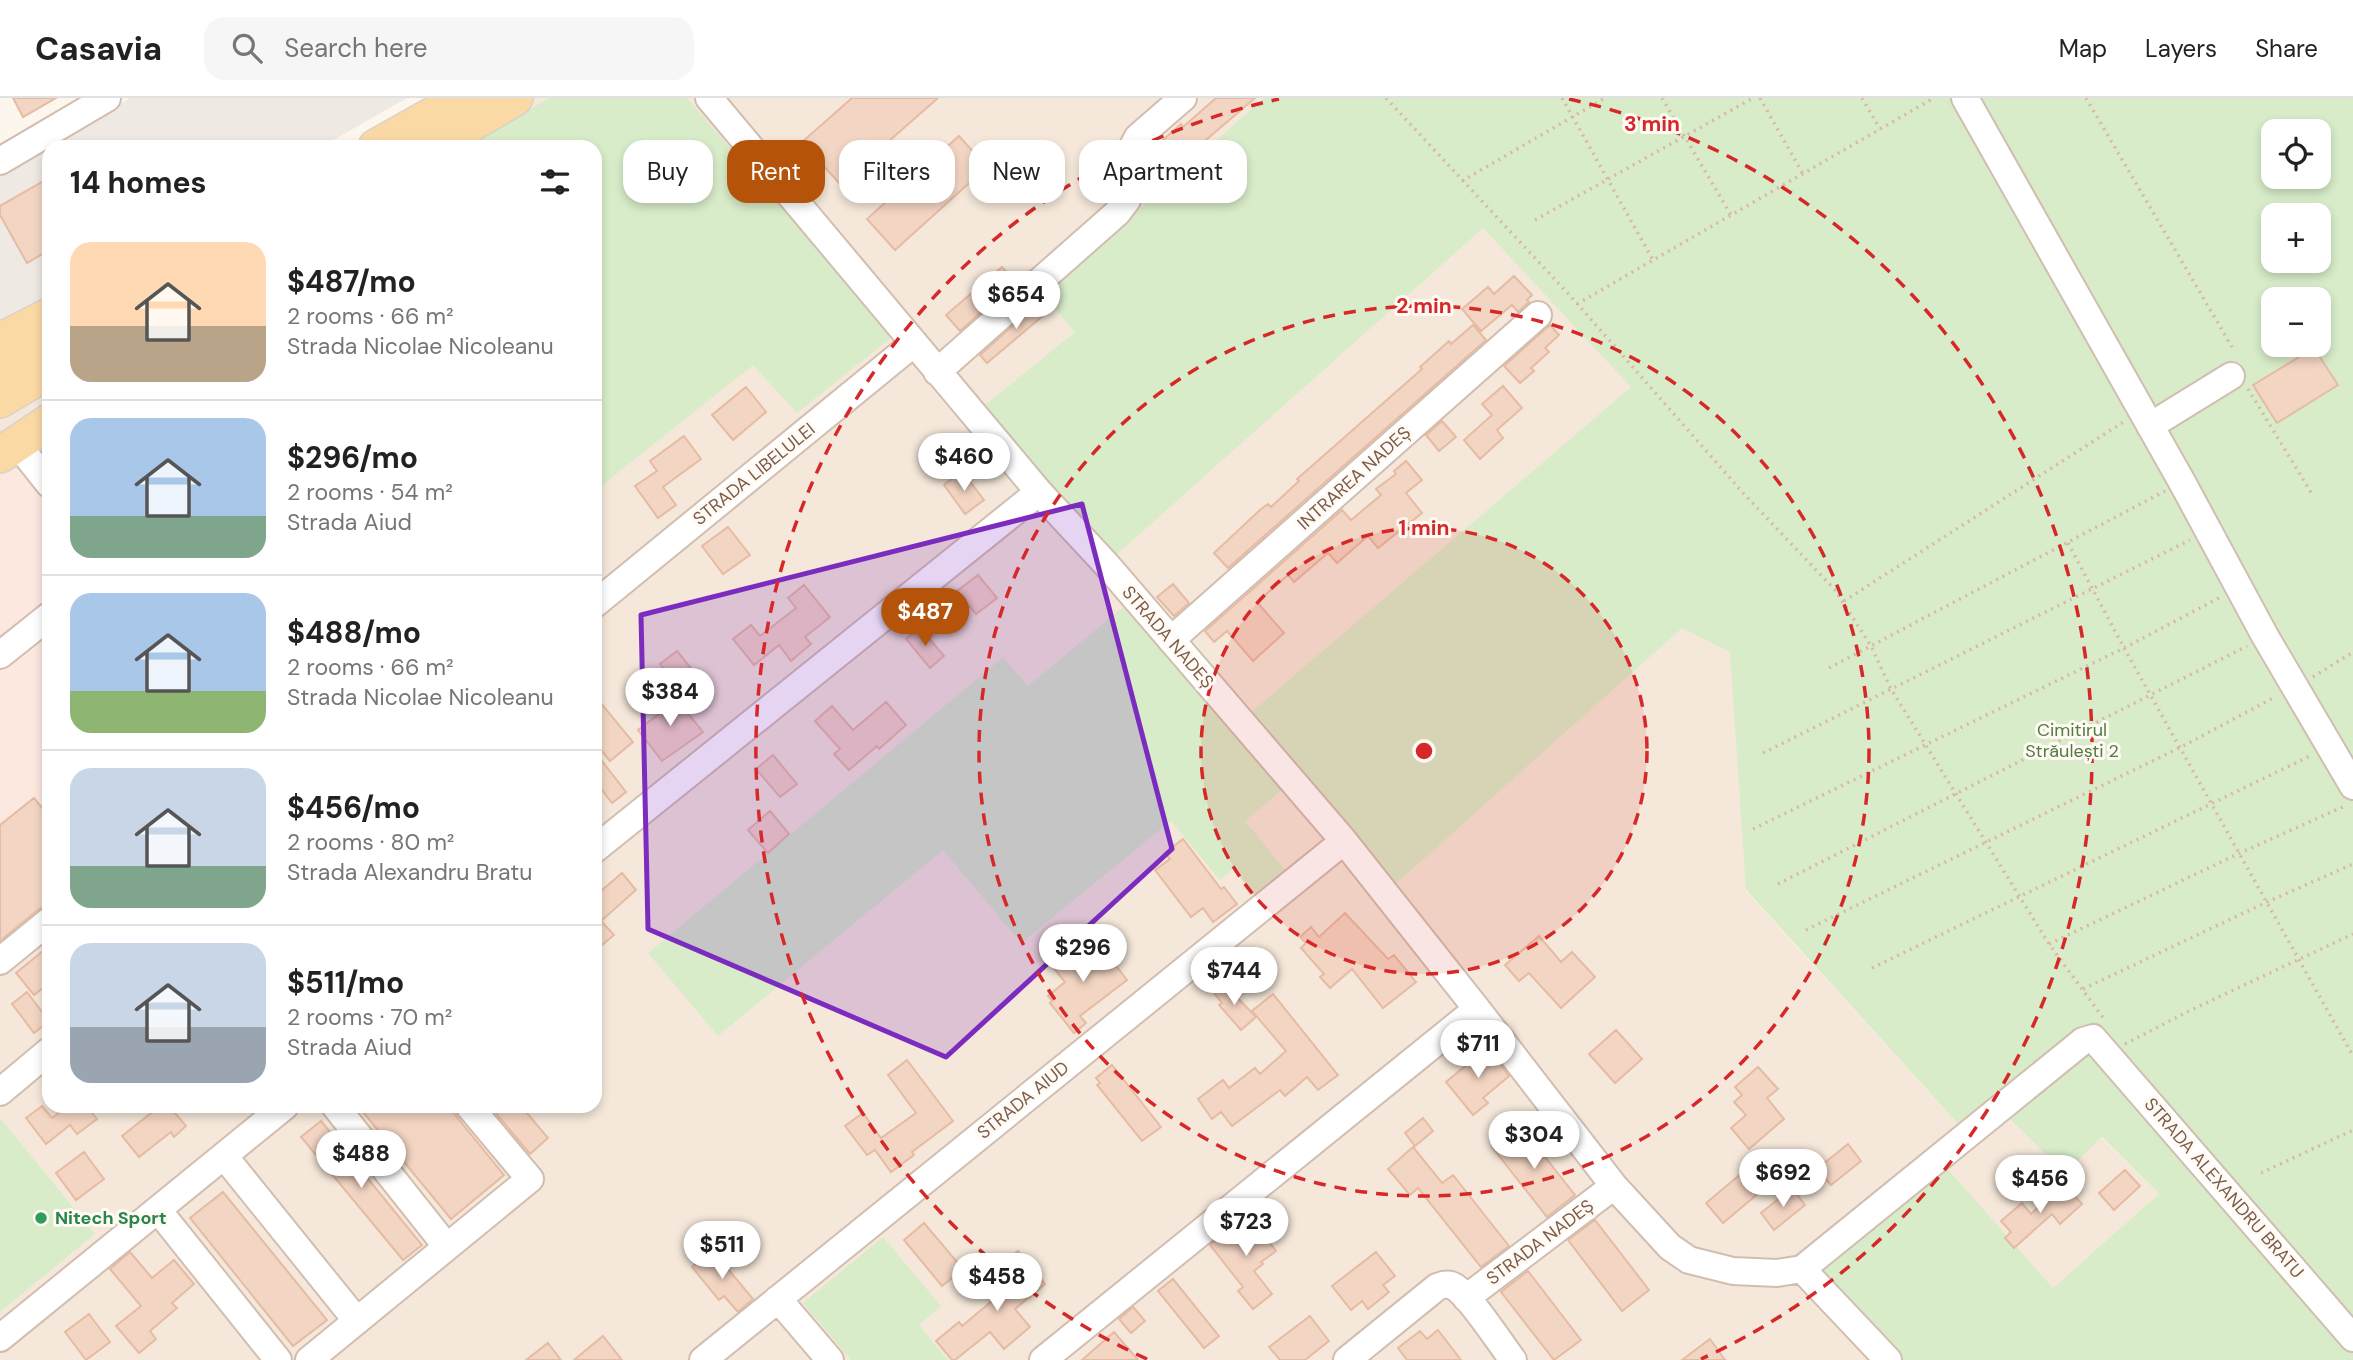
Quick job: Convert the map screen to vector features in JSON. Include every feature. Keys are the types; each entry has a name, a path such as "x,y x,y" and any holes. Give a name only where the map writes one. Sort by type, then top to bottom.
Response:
{"main road":[{"path":"388,140 463,98"},
{"path":"443,140 515,98"},
{"path":"0,341 42,320"},
{"path":"0,371 42,345"},
{"path":"0,400 42,375"},
{"path":"9,450 42,427"}],"street":[{"path":"0,161 107,98"},
{"name":"STRADA NADEȘ","path":"709,98 1039,492 1344,841 1614,1186 1670,1247 1689,1259 1712,1267 1753,1273 1802,1269"},
{"path":"937,372 1117,213 1127,200 1132,148 1138,137 1183,98"},
{"path":"1965,98 2182,482 2265,636 2353,786"},
{"name":"INTRAREA NADEȘ","path":"1171,640 1538,315"},
{"name":"STRADA LIBELULEI","path":"602,598 913,344"},
{"path":"2145,418 2238,379"},
{"path":"9,450 42,478"},
{"path":"602,843 1039,492"},
{"path":"0,655 42,621"},
{"name":"STRADA AIUD","path":"703,1360 1344,841"},
{"path":"0,961 42,927"},
{"path":"1043,1360 1477,1009"},
{"path":"1888,1360 1802,1269 2083,1041 2100,1031"},
{"name":"STRADA ALEXANDRU BRATU","path":"2100,1031 2353,1338"},
{"path":"0,1092 42,1057"},
{"path":"0,1338 276,1113"},
{"path":"341,1113 447,1247"},
{"path":"309,1360 530,1179 475,1113"},
{"path":"223,1156 357,1321"},
{"name":"STRADA NADEȘ","path":"1466,1298 1614,1186"},
{"path":"158,1210 278,1360"},
{"path":"1347,1360 1437,1287 1446,1284 1453,1286 1466,1298 1513,1360"},
{"path":"778,1299 830,1360"}],"path":[{"path":"1386,98 1577,304 1744,494 1844,601 1871,646 1891,689 2049,944 2083,989 2100,1031"},
{"path":"1562,98 1653,260"},
{"path":"1462,181 1605,98"},
{"path":"1662,98 1731,215"},
{"path":"1535,220 1753,98"},
{"path":"1760,98 1803,173"},
{"path":"1863,98 1880,129"},
{"path":"1577,304 1934,98"},
{"path":"2086,98 2232,347"},
{"path":"2238,379 2312,494"},
{"path":"1844,601 2145,418"},
{"path":"1829,667 2182,482"},
{"path":"1763,753 2208,531"},
{"path":"2068,543 2353,1056"},
{"path":"1753,829 2124,648 2238,588"},
{"path":"1778,884 2265,636"},
{"path":"1806,930 2181,747 2296,687 2353,653"},
{"path":"1872,968 2330,747"},
{"path":"2049,944 2240,853 2353,803"},
{"path":"2083,989 2353,864"},
{"path":"2123,1046 2191,1010 2353,934"},
{"path":"2261,1173 2353,1130"}],"highlighted area":[{"path":"1082,504 1172,849 946,1057 648,929 641,615"}],"shaded area":[{"path":"130,98 407,98 333,140 57,140"},
{"path":"475,98 1363,98 1829,599 1746,891 1960,1126 1993,1102 2101,1137 2159,1194 2053,1289 1939,1159 1888,1360 0,1360 0,335 42,314 42,1113 602,1113 602,140 391,140"},
{"path":"42,149 42,307 0,331 0,173"},
{"path":"42,439 42,941 0,975 0,465"}],"green space":[{"path":"549,98 687,98 727,144 727,203 778,203 893,336 797,413 753,365 602,485 602,140 480,140"},
{"name":"Cimitirul Străulești 2","path":"1264,98 2353,98 2353,1360 1888,1360 1802,1269 1939,1159 2053,1288 2159,1194 2102,1137 2065,1173 1993,1102 1961,1127 1746,890 1730,652 1682,628 1389,890 1241,721 1631,387 1483,228 1106,564 973,415 1075,332 1043,295 1146,203 1247,203 1247,140 1217,140"},
{"path":"1129,602 1285,787 1245,821 1285,870 1256,894 1234,868 1220,880 1171,821 1021,943 943,850 718,1036 648,953 1003,657 1028,686"},
{"name":"Nitech Sport","path":"0,1118 95,1234 0,1312"},
{"path":"883,1237 941,1306 919,1325 948,1360 851,1360 803,1303"}],"building":[{"path":"13,98 56,98 23,117"},
{"path":"852,98 938,98 890,140 839,140 839,183 825,167 825,140 804,140"},
{"path":"1216,98 1255,98 1206,140 1163,140 1181,124 1183,127"},
{"path":"959,136 969,147 969,183 955,196 955,140"},
{"path":"42,182 42,254 27,263 0,215 0,206"},
{"path":"885,203 947,203 895,250 867,219"},
{"path":"1002,267 1015,282 960,331 946,315"},
{"path":"1514,276 1532,295 1527,300 1529,302 1518,312 1512,305 1481,331 1462,309 1488,287 1494,294"},
{"path":"1043,299 1051,309 987,363 980,355"},
{"path":"1473,325 1486,340 1228,568 1214,553 1261,509 1268,504 1271,507 1299,481 1297,479 1422,369 1420,367 1449,341 1451,344"},
{"path":"1550,325 1559,335 1545,348 1549,352 1531,368 1534,371 1520,383 1504,366"},
{"path":"2299,357 2320,357 2338,385 2277,423 2253,385"},
{"path":"1503,386 1522,408 1497,430 1503,438 1480,459 1464,440 1492,415 1482,404"},
{"path":"746,387 766,412 733,440 712,415"},
{"path":"1442,421 1456,437 1439,451 1426,435"},
{"path":"684,436 701,459 663,487 676,505 658,518 635,486 657,471 650,461"},
{"path":"1406,461 1422,480 1406,493 1422,513 1378,548 1368,536 1337,563 1328,553 1294,582 1288,575 1257,602 1284,633 1253,661 1227,631 1214,642 1205,631 1342,510 1351,520 1381,495 1376,489 1396,474 1394,471"},
{"path":"962,471 984,500 965,514 944,485"},
{"path":"728,527 750,555 723,574 702,546"},
{"path":"978,575 997,598 976,614 957,591"},
{"path":"1173,584 1189,603 1174,616 1157,597"},
{"path":"804,585 830,617 805,637 811,644 791,661 779,645 754,665 733,639 751,625 760,636 796,608 788,598"},
{"path":"920,628 944,656 930,668 906,639"},
{"path":"677,651 695,673 678,687 660,664"},
{"path":"671,692 703,732 662,761 638,730 660,713 654,706"},
{"path":"886,702 906,725 879,749 877,746 849,770 834,754 840,749 815,721 832,706 853,730"},
{"path":"602,704 633,742 610,761 602,751"},
{"path":"773,755 797,784 780,797 756,769"},
{"path":"602,761 626,792 612,803 602,790"},
{"path":"34,798 42,808 42,908 0,941 0,825"},
{"path":"770,811 789,834 768,853 748,830"},
{"path":"1183,839 1221,889 1224,887 1237,904 1213,922 1203,908 1191,917 1155,870 1170,859 1165,853"},
{"path":"622,873 636,890 602,920 602,890"},
{"path":"1345,913 1388,959 1394,955 1416,982 1383,1008 1352,969 1330,988 1320,977 1324,974 1301,948 1306,943 1300,937 1311,927 1319,937"},
{"path":"602,922 614,935 602,945"},
{"path":"1539,936 1561,962 1572,952 1595,977 1561,1008 1529,973 1519,981 1505,965"},
{"path":"1100,945 1127,980 1080,1016 1086,1023 1074,1033 1050,1003 1052,1001 1048,996 1065,982 1048,961 1068,946 1079,961"},
{"path":"42,952 42,989 34,995 16,973"},
{"path":"1224,984 1256,1017 1241,1030 1219,1005 1222,1003 1214,993"},
{"path":"27,992 42,1012 42,1027 34,1033 12,1004"},
{"path":"1273,994 1338,1075 1318,1090 1307,1077 1285,1096 1280,1090 1232,1126 1221,1112 1212,1119 1198,1099 1223,1080 1229,1088 1255,1068 1260,1074 1286,1051 1252,1011"},
{"path":"1616,1030 1642,1059 1615,1083 1589,1054"},
{"path":"1486,1046 1509,1076 1483,1098 1488,1103 1473,1115 1446,1082"},
{"path":"907,1060 953,1121 912,1152 914,1155 891,1172 875,1150 867,1155 845,1126 863,1113 881,1138 916,1113 888,1075"},
{"path":"1112,1065 1161,1127 1142,1141 1097,1085 1100,1083 1096,1078"},
{"path":"1758,1067 1778,1089 1767,1098 1784,1119 1749,1149 1731,1128 1746,1115 1734,1102 1742,1095 1735,1087"},
{"path":"42,1106 42,1113 48,1113 52,1118 59,1113 92,1113 97,1119 77,1134 70,1125 46,1144 26,1118"},
{"path":"151,1113 175,1113 186,1126 174,1137 171,1132 139,1157 122,1136"},
{"path":"364,1113 454,1113 504,1175 451,1219"},
{"path":"496,1113 527,1113 548,1138 530,1154"},
{"path":"1423,1118 1433,1131 1415,1146 1405,1133"},
{"path":"321,1121 422,1245 403,1260 301,1137"},
{"path":"1520,1125 1575,1195 1547,1217 1492,1147"},
{"path":"1848,1144 1861,1161 1831,1185 1817,1169"},
{"path":"1413,1147 1442,1183 1453,1175 1509,1246 1481,1267 1418,1188 1410,1195 1388,1169"},
{"path":"84,1152 104,1179 76,1200 56,1173"},
{"path":"2125,1170 2140,1186 2114,1210 2099,1193"},
{"path":"1742,1173 1759,1193 1723,1223 1706,1203"},
{"path":"2064,1184 2082,1204 2060,1224 2052,1214 2014,1248 2005,1238 2011,1232 2001,1221 2022,1203 2031,1214"},
{"path":"1792,1188 1805,1205 1774,1230 1761,1213"},
{"path":"223,1192 327,1320 293,1346 190,1218"},
{"path":"1248,1214 1276,1251 1254,1271 1272,1294 1253,1309 1238,1291 1243,1287 1210,1245"},
{"path":"1595,1220 1649,1290 1622,1311 1568,1240"},
{"path":"924,1223 963,1269 942,1286 904,1240"},
{"path":"712,1250 753,1299 738,1312 724,1296 719,1300 692,1267"},
{"path":"1018,1251 1045,1284 1015,1309 1030,1327 1004,1349 990,1332 952,1360 936,1341 959,1322 962,1326 1017,1280 1003,1263"},
{"path":"130,1252 152,1278 174,1260 194,1284 172,1303 177,1308 150,1331 156,1339 139,1353 116,1326 141,1306 110,1269"},
{"path":"1376,1252 1395,1276 1383,1285 1389,1292 1368,1309 1362,1301 1351,1310 1332,1286"},
{"path":"1528,1271 1581,1340 1554,1360 1501,1292"},
{"path":"1173,1279 1219,1336 1204,1348 1158,1291"},
{"path":"1133,1307 1145,1321 1131,1333 1119,1319"},
{"path":"89,1314 110,1342 86,1360 65,1332"},
{"path":"1310,1316 1329,1341 1305,1360 1280,1360 1269,1347"},
{"path":"1438,1330 1461,1360 1407,1360 1398,1348 1420,1331 1427,1339"},
{"path":"1114,1332 1138,1360 1082,1360"},
{"path":"603,1336 622,1360 574,1360"},
{"path":"1710,1339 1725,1360 1682,1360"},
{"path":"548,1343 561,1360 526,1360"}],"place":[{"name":"Nitech Sport","path":"41,1218"}]}
